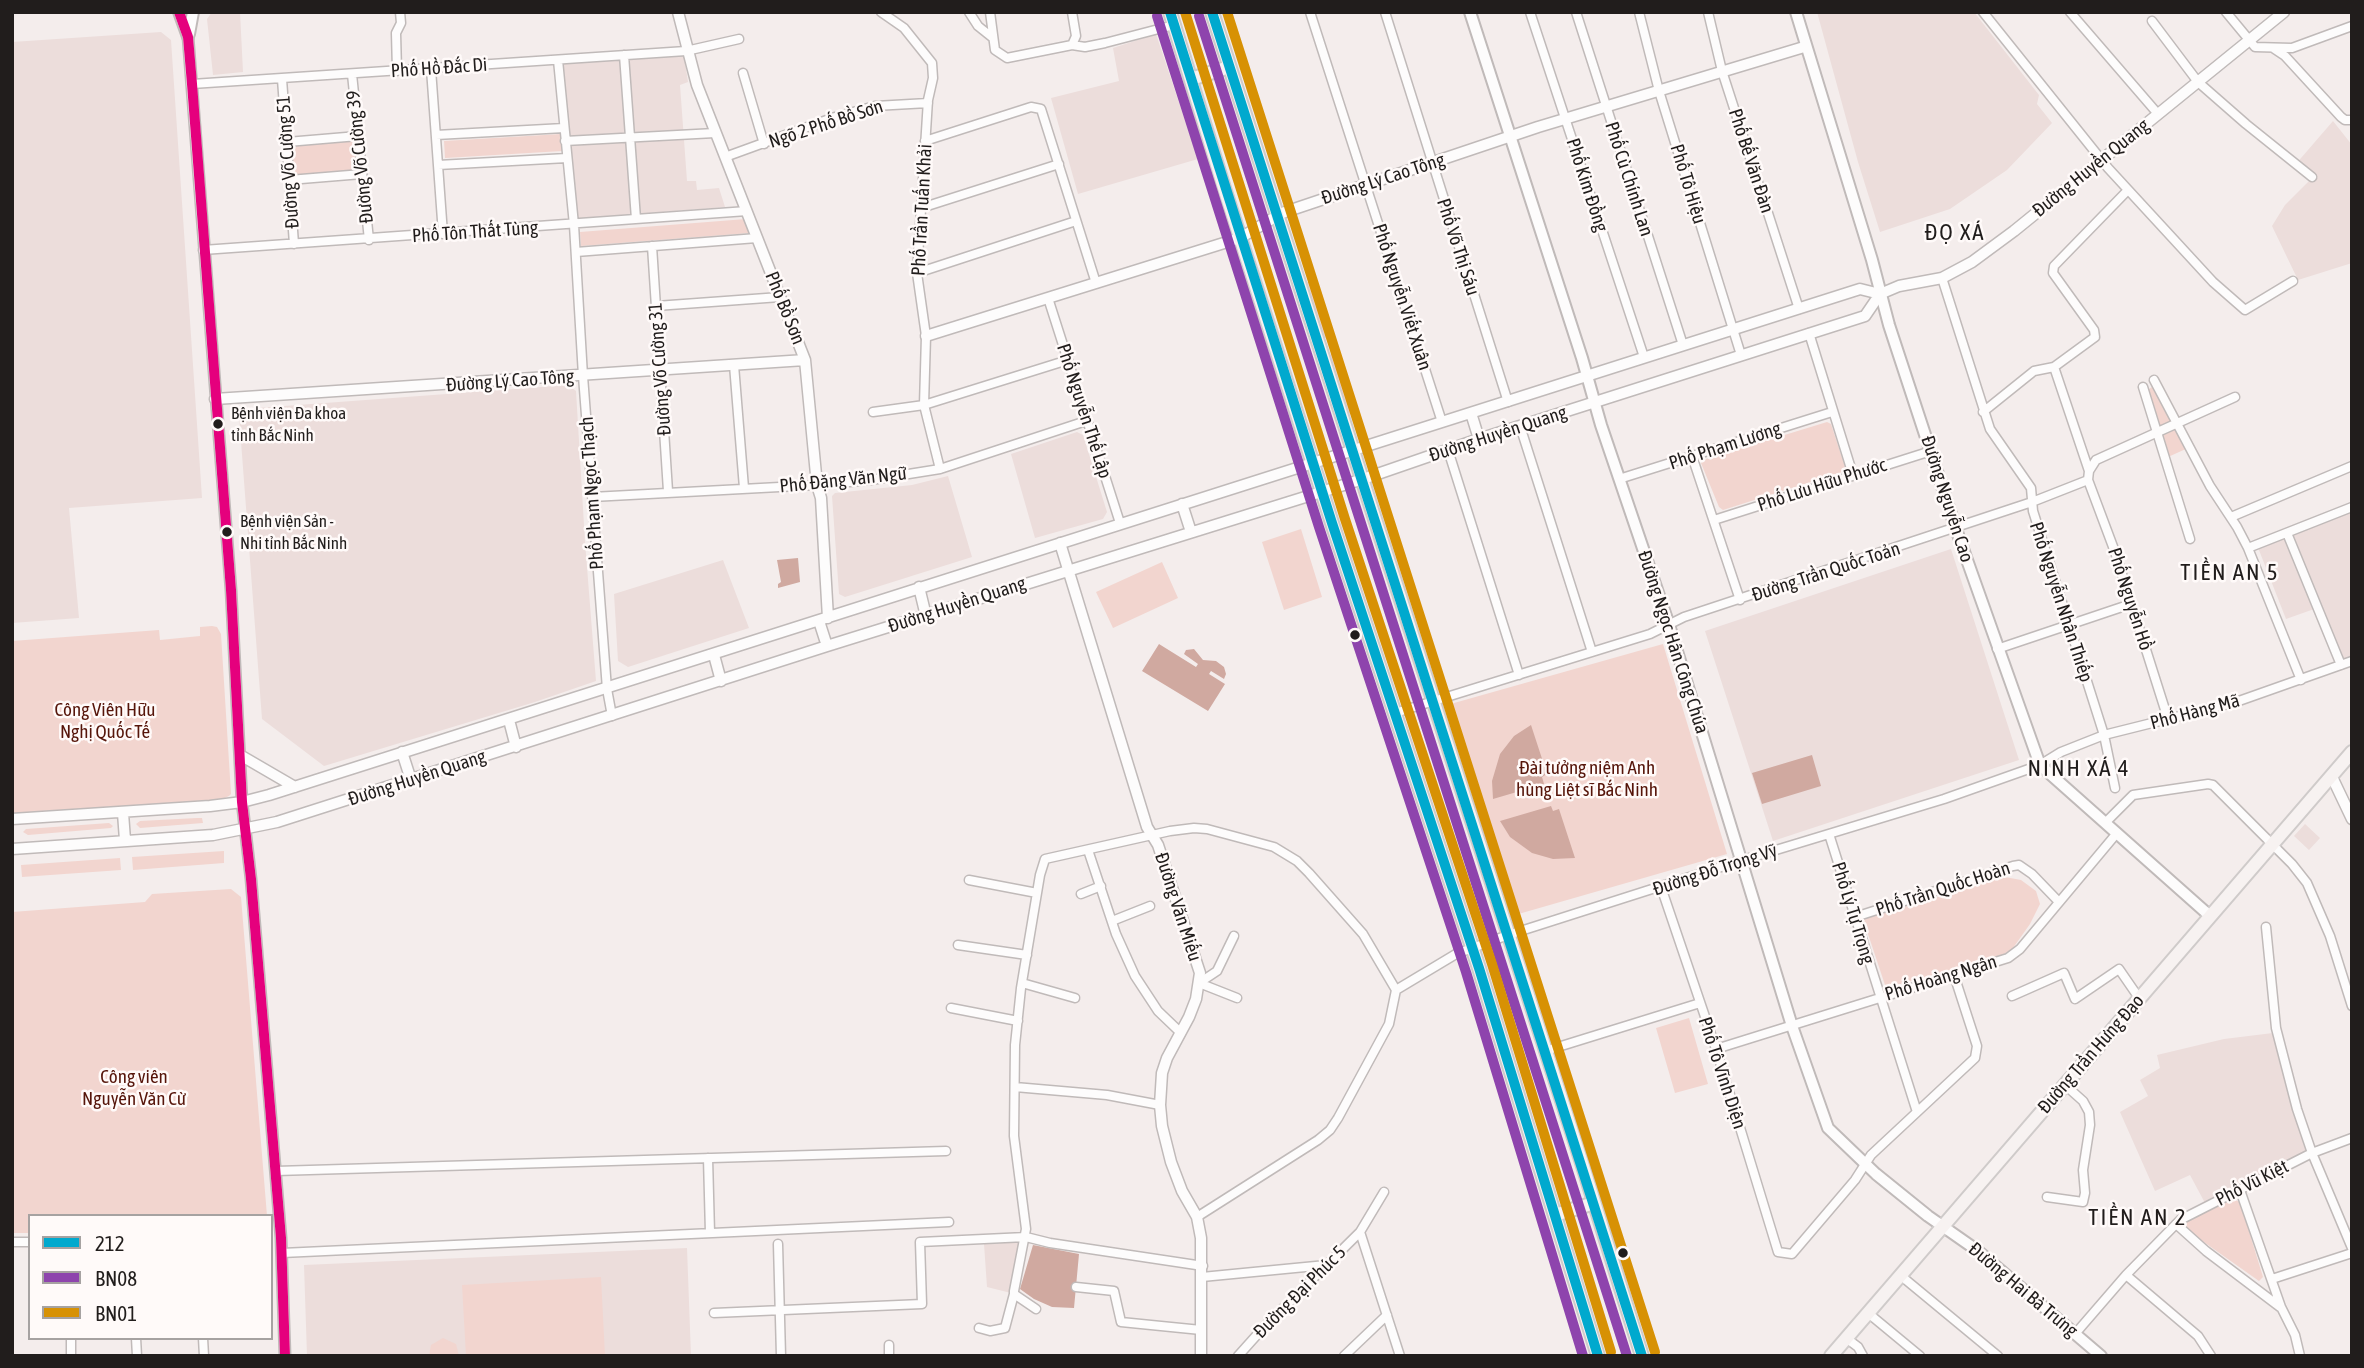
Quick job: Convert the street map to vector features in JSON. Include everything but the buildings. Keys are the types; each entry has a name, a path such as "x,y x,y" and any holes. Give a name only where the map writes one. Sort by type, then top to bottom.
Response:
{"main road":[{"path":"179,12 188,37"},
{"path":"188,37 193,12"},
{"path":"1212,12 1642,1356"},
{"name":"Đường Ngọc Hân Công Chúa","path":"1470,12 1594,404 1669,625 1792,1026 1828,1128 1865,1164 1943,1226"},
{"name":"Đường Nguyễn Cao","path":"1796,12 1804,47 1872,260 1880,294 1956,529 2040,765 2210,916"},
{"path":"1172,18 1322,492 1473,949 1598,1356"},
{"path":"1191,79 1229,68"},
{"name":"Đường Trần Hưng Đạo","path":"1831,1356 2352,752"},
{"path":"1555,1215 1594,1203"},
{"name":"Đường Hai Bà Trưng","path":"1943,1226 1978,1251 2101,1356"}],"street":[{"path":"397,71 396,33 401,23 400,12"},
{"name":"Phố Bồ Sơn","path":"678,12 686,51 715,133 805,360 817,485 821,498 823,620 827,646"},
{"name":"Phố Trần Tuấn Khải","path":"881,12 904,28 932,63 917,273 926,336 924,405 940,469"},
{"path":"969,12 978,26 993,38"},
{"path":"990,12 995,50 1007,58 1072,45 1085,47 1105,43 1172,18"},
{"path":"1072,12 1076,36 1072,45"},
{"name":"Phố Nguyễn Viết Xuân","path":"1310,12 1442,422"},
{"name":"Phố Võ Thị Sáu","path":"1385,12 1507,402"},
{"name":"Phố Kim Đồng","path":"1530,12 1644,357"},
{"name":"Phố Cù Chính Lan","path":"1576,12 1604,107 1682,345"},
{"name":"Phố Tô Hiệu","path":"1639,12 1659,91 1741,355"},
{"name":"Phố Bế Văn Đàn","path":"1708,12 1722,71 1799,309"},
{"path":"1983,12 2101,160 2213,282 2245,310 2293,281"},
{"path":"2070,12 2158,114"},
{"path":"2226,12 2255,47 2295,48 2352,26"},
{"name":"Đường Huyền Quang","path":"13,849 213,835 277,822 827,646 1363,479 1479,439 1867,316 1880,294 1899,286 1942,278 1972,262 2284,12"},
{"path":"2152,21 2198,82 2312,177"},
{"path":"188,37 231,590 242,802 276,1171 276,1238 282,1254 285,1356"},
{"name":"Phố Hồ Đắc Di","path":"192,84 686,51 739,39"},
{"name":"Đường Lý Cao Tông","path":"926,336 1240,238 1277,216 1565,119 1804,47"},
{"path":"2273,48 2285,56 2348,120"},
{"path":"624,55 636,219"},
{"name":"Phố Phạm Ngọc Thạch","path":"558,60 574,225 607,689 612,716"},
{"path":"431,69 443,234"},
{"path":"743,72 764,144"},
{"name":"Đường Võ Cường 39","path":"352,74 369,240"},
{"name":"Đường Võ Cường 51","path":"282,79 294,244"},
{"name":"Ngõ 2 Phố Bồ Sơn","path":"725,157 835,117 875,106 928,103"},
{"path":"925,141 1035,106 1043,112 1096,283"},
{"path":"436,135 564,128"},
{"path":"565,141 715,133"},
{"path":"286,142 358,136"},
{"path":"438,165 567,158"},
{"path":"921,208 1059,164"},
{"path":"289,180 362,174"},
{"path":"1983,412 2034,371 2054,367 2095,337 2094,330 2053,273 2054,266 2128,190"},
{"name":"Phố Tôn Thất Tùng","path":"203,250 747,211"},
{"path":"917,273 1076,221"},
{"path":"576,252 758,238"},
{"name":"Đường Võ Cường 31","path":"652,246 668,491"},
{"name":"Phố Nguyễn Nhân Thiếp","path":"1942,278 1983,412 1993,434 2031,488 2032,511 2104,735 2115,788"},
{"name":"Đường Huyền Quang","path":"12,819 123,813 242,802 607,689 1182,503 1313,464 1860,289 1880,294"},
{"path":"656,306 780,297"},
{"name":"Phố Nguyễn Thế Lập","path":"1048,298 1120,523"},
{"path":"1809,333 1853,475"},
{"name":"Đường Lý Cao Tông","path":"215,399 805,360"},
{"path":"873,412 924,405 1068,360"},
{"path":"734,365 744,488"},
{"name":"Phố Nguyễn Hồ","path":"2054,367 2168,719"},
{"path":"2154,380 2210,486 2248,548 2301,680"},
{"path":"2143,387 2190,539"},
{"name":"Đường Trần Quốc Toản","path":"1395,713 1592,652 1669,625 1684,617 2032,502 2089,475 2096,460 2235,397"},
{"name":"Phố Phạm Lương","path":"1619,479 1832,412"},
{"path":"1471,413 1479,439"},
{"name":"Phố Đặng Văn Ngữ","path":"592,497 871,480 940,469 1086,421"},
{"path":"1520,426 1592,652"},
{"path":"1448,450 1519,675"},
{"name":"Phố Lưu Hữu Phước","path":"1714,520 1931,451"},
{"path":"1692,456 1740,600"},
{"path":"2231,517 2352,467"},
{"path":"1182,503 1191,532"},
{"path":"2248,548 2352,507"},
{"path":"2287,533 2341,665"},
{"name":"Đường Văn Miếu","path":"1060,543 1147,827 1154,837 1200,973 1196,999 1162,1073 1160,1105 1171,1162 1182,1191 1197,1217 1203,1272 1201,1356"},
{"path":"919,587 926,616"},
{"path":"1997,649 2131,604"},
{"path":"714,655 721,681"},
{"name":"Phố Hàng Mã","path":"2040,765 2061,752 2104,735 2236,702 2352,660"},
{"path":"509,720 516,747"},
{"path":"402,752 411,780"},
{"path":"240,755 295,787"},
{"name":"Đường Đỗ Trọng Vỹ","path":"1396,990 1456,954 1508,935 1944,799 2040,765"},
{"path":"2333,777 2352,819"},
{"path":"2106,822 2133,795 2208,783 2213,785 2302,875 2330,936 2352,1006"},
{"path":"123,813 125,840"},
{"path":"979,1328 990,1331 1005,1328 1026,1237 1014,1136 1018,1021 1037,893 1045,859 1051,856 1154,837 1170,831 1207,829 1274,847 1286,853 1309,873 1363,934 1396,990 1389,1024 1330,1129 1318,1140 1197,1217"},
{"name":"Phố Hoàng Ngân","path":"1716,1049 2008,958 2020,949 2117,833"},
{"name":"Phố Lý Tự Trọng","path":"1829,834 1917,1112"},
{"path":"12,841 13,849"},
{"path":"1088,850 1135,976 1158,1012 1181,1033"},
{"name":"Phố Trần Quốc Hoàn","path":"1855,917 2019,865 2032,874 2059,902"},
{"path":"969,880 1037,893"},
{"path":"1081,894 1101,886"},
{"name":"Phố Tô Vĩnh Diện","path":"1661,887 1716,1049 1778,1252 1792,1254 1855,1180 1865,1164"},
{"path":"1112,920 1150,906"},
{"path":"2266,927 2276,1028 2297,1109 2312,1153 2352,1248"},
{"path":"1199,983 1217,971 1234,936"},
{"path":"958,945 1027,955"},
{"path":"2012,996 2064,973 2075,999 2119,970 2139,998"},
{"path":"1865,1164 1871,1155 1967,1067 1977,1054 1978,1046 1954,975"},
{"path":"1022,983 1075,998"},
{"path":"1199,983 1237,998"},
{"path":"1545,1051 1700,1003"},
{"path":"951,1008 1018,1021"},
{"path":"2047,1197 2083,1202 2085,1193 2083,1170 2090,1125 2089,1112 2083,1101 2065,1085"},
{"path":"1015,1087 1107,1095 1160,1105"},
{"name":"Phố Vũ Kiệt","path":"2075,1334 2126,1275 2176,1224 2312,1153 2352,1138"},
{"path":"276,1171 946,1150"},
{"path":"708,1158 710,1233"},
{"path":"2240,1190 2281,1307 2295,1335 2300,1356"},
{"path":"1360,1232 1384,1192"},
{"path":"282,1254 949,1222"},
{"path":"2176,1224 2206,1251 2281,1307"},
{"name":"Đường Đại Phúc 5","path":"1238,1356 1360,1232 1401,1356"},
{"path":"714,1313 922,1304 920,1242 1026,1237 1203,1272 1326,1265"},
{"path":"778,1244 781,1356"},
{"path":"2272,1279 2352,1253"},
{"path":"1900,1275 1998,1356"},
{"path":"2126,1275 2198,1336 2211,1356"},
{"path":"1076,1287 1114,1291 1121,1322 1201,1330"},
{"path":"1014,1294 1036,1309"},
{"path":"1868,1313 1920,1356"},
{"path":"1345,1356 1387,1315"},
{"path":"1846,1338 1858,1347 1863,1356"},
{"path":"889,1345 889,1356"}],"shaded area":[{"path":"212,12 240,12 243,72 213,75 207,19"},
{"path":"1817,12 1974,12 2039,95 2037,104 2052,123 2007,170 1950,209 1880,232"},
{"path":"161,32 171,40 202,498 69,508 79,618 12,623 12,42"},
{"path":"1156,34 1198,159 1078,194 1051,98 1119,81 1113,48"},
{"path":"684,55 688,82 680,85 687,181 696,181 697,190 719,188 725,207 577,219 562,63"},
{"path":"2333,121 2352,145 2352,263 2298,280 2272,226 2285,205 2311,179 2295,165"},
{"path":"568,385 576,391 596,681 324,766 262,719 239,415 244,409"},
{"path":"1077,432 1083,435 1107,512 1103,519 1035,538 1011,454"},
{"path":"948,476 972,557 845,597 839,594 832,496 835,493 912,485"},
{"path":"2352,505 2352,657 2337,663 2317,608 2286,619 2257,545"},
{"path":"1951,549 2019,760 1773,841 1705,631"},
{"path":"798,558 800,582 778,588 781,582 777,560"},
{"path":"723,560 749,628 628,667 618,661 614,594"},
{"path":"1159,644 1196,667 1198,664 1184,654 1186,650 1194,649 1203,660 1216,661 1224,667 1224,679 1211,671 1209,674 1225,684 1208,711 1142,671"},
{"path":"1531,725 1547,774 1542,777 1544,784 1493,799 1492,781 1500,754 1514,736"},
{"path":"1812,755 1821,786 1762,804 1752,773"},
{"path":"1551,806 1553,811 1559,809 1575,858 1553,859 1532,853 1510,837 1500,821"},
{"path":"2305,824 2320,838 2309,850 2294,836"},
{"path":"2273,1033 2308,1149 2307,1154 2205,1203 2190,1175 2155,1191 2120,1112 2148,1096 2140,1080 2160,1068 2157,1055 2224,1039"},
{"path":"1020,1242 1011,1293 987,1287 984,1244"},
{"path":"1033,1245 1079,1254 1074,1308 1052,1307 1020,1289"},
{"path":"687,1248 691,1356 307,1356 304,1265"}],"green space":[{"path":"561,134 562,151 445,158 444,141"},
{"path":"356,139 359,173 291,179 288,143"},
{"path":"746,219 750,233 581,246 580,232"},
{"path":"1306,282 1312,282 1329,331 1326,338 1322,337"},
{"path":"1334,352 1337,354 1353,404 1354,411 1350,414 1346,412 1329,356"},
{"path":"2155,385 2174,421 2159,427 2146,391"},
{"path":"1827,422 1831,424 1845,467 1842,472 1723,510 1719,507 1701,463 1703,460"},
{"path":"2179,428 2188,448 2168,457 2161,436"},
{"path":"1301,529 1322,597 1284,610 1262,542"},
{"path":"1162,562 1178,598 1113,628 1096,592"},
{"name":"Công Viên Hữu Nghị Quốc Tế","path":"200,627 217,627 221,634 229,796 218,801 12,815 12,641 159,630 160,640 200,636"},
{"name":"Đài tưởng niệm Anh hùng Liệt sĩ Bắc Ninh","path":"1663,644 1727,854 1515,915 1447,705"},
{"path":"202,818 203,823 140,828 136,824 140,821"},
{"path":"109,823 113,826 111,828 28,835 23,832 26,829"},
{"path":"224,851 224,863 133,870 132,857"},
{"path":"120,858 121,870 22,877 21,865"},
{"path":"2005,877 2021,880 2036,891 2040,904 2013,948 2000,957 1886,988 1863,919"},
{"name":"Công viên Nguyễn Văn Cừ","path":"231,889 241,897 267,1214 28,1214 28,1233 12,1233 12,912 145,902 152,894"},
{"path":"1525,950 1529,953 1554,1042 1548,1041 1521,953"},
{"path":"1689,1018 1708,1084 1675,1093 1656,1028"},
{"path":"2233,1199 2240,1202 2263,1277 2259,1281 2184,1228 2186,1222"},
{"path":"601,1277 605,1356 466,1356 462,1285"},
{"path":"443,1338 456,1344 459,1356 429,1356 431,1345"}],"transit line":[{"path":"179,12 188,37 192,84 231,590 242,802 251,879 281,1238 285,1356"},
{"name":"212","path":"1170,12 1332,523 1479,968 1598,1356"},
{"name":"BN01","path":"1185,12 1345,519 1492,964 1611,1352"},
{"name":"212","path":"1212,12 1642,1356"},
{"name":"BN01","path":"1227,12 1655,1352"},
{"name":"BN08","path":"1157,16 1319,527 1466,972 1583,1356"},
{"name":"BN08","path":"1199,16 1627,1356"}],"place":[{"name":"Bệnh viện Đa khoa tỉnh Bắc Ninh","path":"218,424"},
{"name":"Bệnh viện Sản - Nhi tỉnh Bắc Ninh","path":"227,532"}],"district":[{"name":"ĐỌ XÁ","path":"1955,233"},
{"name":"TIỀN AN 5","path":"2230,573"},
{"name":"NINH XÁ 4","path":"2079,769"},
{"name":"TIỀN AN 2","path":"2138,1218"}]}
